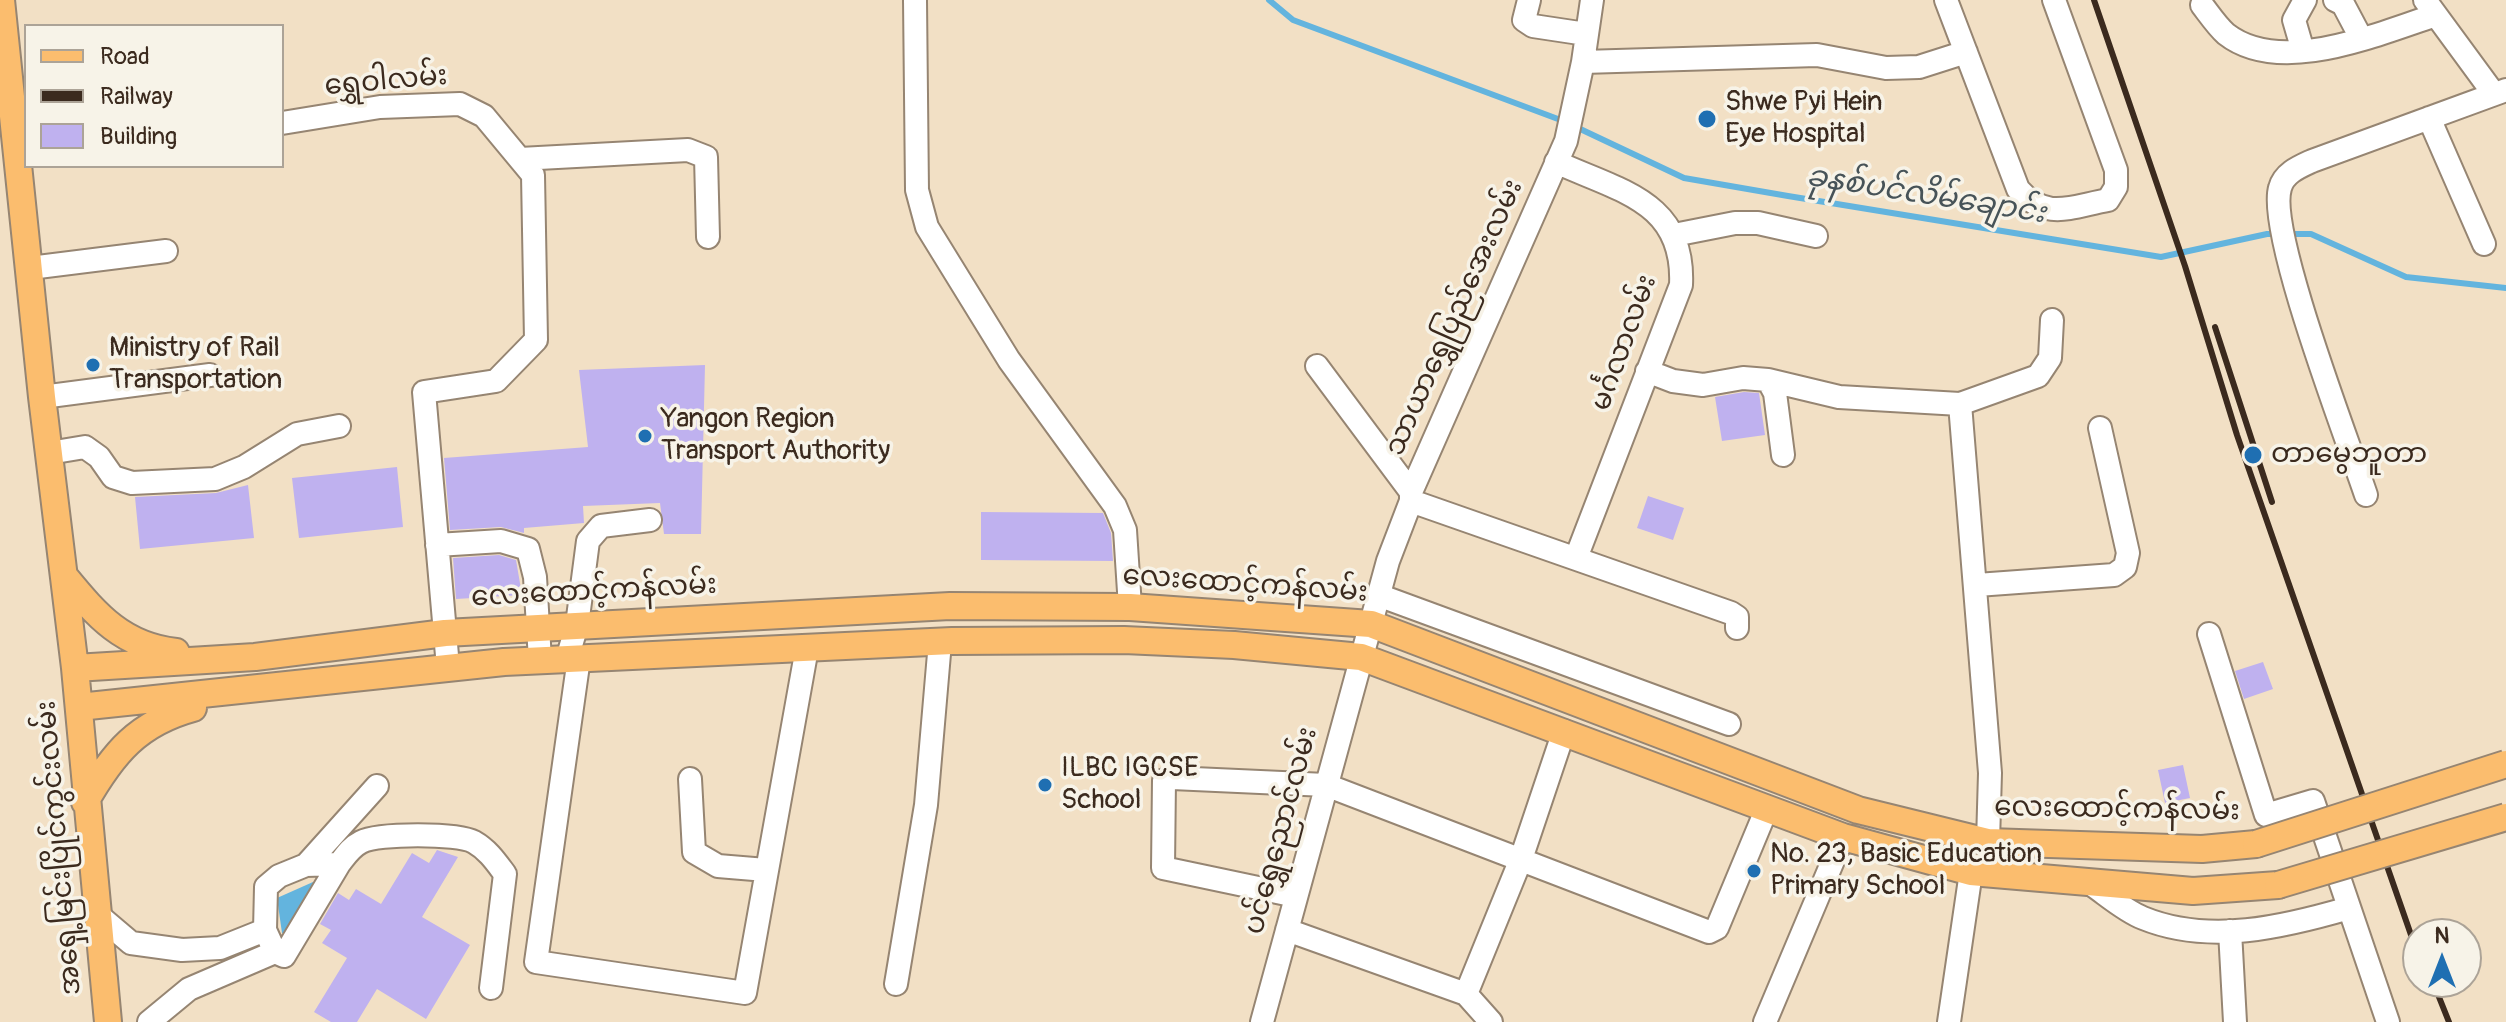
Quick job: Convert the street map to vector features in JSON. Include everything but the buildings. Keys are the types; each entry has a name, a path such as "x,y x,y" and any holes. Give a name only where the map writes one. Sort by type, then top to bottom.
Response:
{"main road":[{"name":"အရှေ့မြင်းပြိုင်ကွင်းလမ်း","path":"1,0 22,164 42,397 75,668 85,802 108,1022"},
{"path":"65,577 103,622 147,647 255,657"},
{"name":"လေးထောင့်ကန်လမ်း","path":"75,668 255,657 501,629 950,606 1130,607 1371,624 1858,810 1988,842 2202,849 2256,844 2506,764"},
{"path":"946,642 950,606"},
{"path":"501,629 504,662"},
{"path":"79,707 504,662 946,642 1124,640 1361,657 1843,837 1971,872 2193,891 2278,885 2506,817"},
{"path":"85,802 102,772 129,742 161,717 261,690"},
{"path":"1575,735 1596,711"}],"street":[{"path":"915,0 917,190 927,227 1009,360 1115,506 1125,530 1130,607"},
{"path":"1529,0 1523,14 1524,20 1533,26 1586,34"},
{"name":"သာယာရွှေပြည်အေးလမ်း","path":"1361,657 1411,497 1566,141 1592,0"},
{"path":"1946,0 2018,189 2033,206 2046,211 2108,200 2116,187 2116,170 2054,0"},
{"path":"2303,51 2294,20 2305,0"},
{"path":"2335,0 2343,4 2361,38"},
{"path":"2202,5 2227,34 2252,45 2303,51 2361,38 2430,8 2500,92 2289,173 2280,188 2281,218 2289,260 2366,495"},
{"path":"1583,62 1817,55 1886,68 1919,67 1966,52"},
{"name":"ရွှေဝါလမ်း","path":"284,123 380,107 460,104 484,116 533,175 536,340 496,381 424,391 437,545"},
{"path":"2429,118 2484,244"},
{"path":"520,159 688,150 706,157 708,237"},
{"name":"မင်္ဂလာလမ်း","path":"1556,162 1654,207 1674,235 1682,262 1681,285 1576,558"},
{"path":"1674,235 1735,223 1758,223 1816,236"},
{"path":"30,268 166,251"},
{"path":"1647,371 1673,381 1703,385 1743,378 1768,380 1839,397 1960,404 2038,376 2050,358 2052,320"},
{"path":"1317,366 1411,497 1731,613 1737,617 1737,628"},
{"path":"42,397 210,375"},
{"path":"1768,380 1775,393 1783,455"},
{"path":"1960,404 1990,773 1988,842"},
{"path":"49,453 85,447 99,457 113,477 132,483 215,479 244,467 297,434 339,426"},
{"path":"1977,585 2114,575 2125,567 2128,553 2100,428"},
{"path":"650,520 601,526 588,541 536,962 745,993 807,648"},
{"path":"448,667 437,545 501,541 528,549 535,577 540,660"},
{"path":"1378,595 1729,724"},
{"path":"2209,634 2266,815 2313,801 2388,1022"},
{"path":"896,984 926,805 946,642"},
{"name":"ပင်ရွှေညောင်လမ်း","path":"1262,1022 1361,657"},
{"path":"1466,994 1575,735"},
{"path":"1725,791 1727,760"},
{"path":"690,779 694,852 718,866 766,870"},
{"path":"1296,896 1163,868 1164,780 1326,785 1709,932 1717,928 1767,808"},
{"path":"306,865 377,786"},
{"path":"339,864 306,865 279,876 266,887 265,930 275,952 284,956 339,864 363,841 456,837 472,841 490,854 505,874 491,988"},
{"path":"1765,1022 1843,837"},
{"path":"1949,1022 1971,872"},
{"path":"2091,884 2141,917 2187,930 2230,931 2298,923 2349,908"},
{"path":"98,915 131,943 182,950 220,948 265,930"},
{"path":"1287,930 1466,994 1491,1022"},
{"path":"2230,931 2235,1022"},
{"path":"149,1022 189,989 275,952"}],"water":[{"path":"313,882 316,886 287,934 282,933 277,898"}],"waterway":[{"name":"ခုနစ်ပင်လိမ်ချောင်း","path":"1269,0 1293,20 1566,122"},
{"name":"ခုနစ်ပင်လိမ်ချောင်း","path":"1576,127 1684,178 2161,257 2267,234 2311,234 2406,277 2506,288"}],"railway":[{"path":"2094,0 2185,266 2237,435 2405,918"},
{"path":"2215,327 2272,502"},
{"path":"2439,998 2449,1022"}],"place":[{"name":"Shwe Pyi Hein Eye Hospital","path":"1707,119"},
{"name":"Ministry of Rail Transportation","path":"93,365"},
{"name":"Yangon Region Transport Authority","path":"645,436"},
{"name":"တာမွေဘူတာ","path":"2253,455"},
{"name":"ILBC IGCSE School","path":"1045,785"},
{"name":"No. 23, Basic Education Primary School","path":"1754,871"}]}
